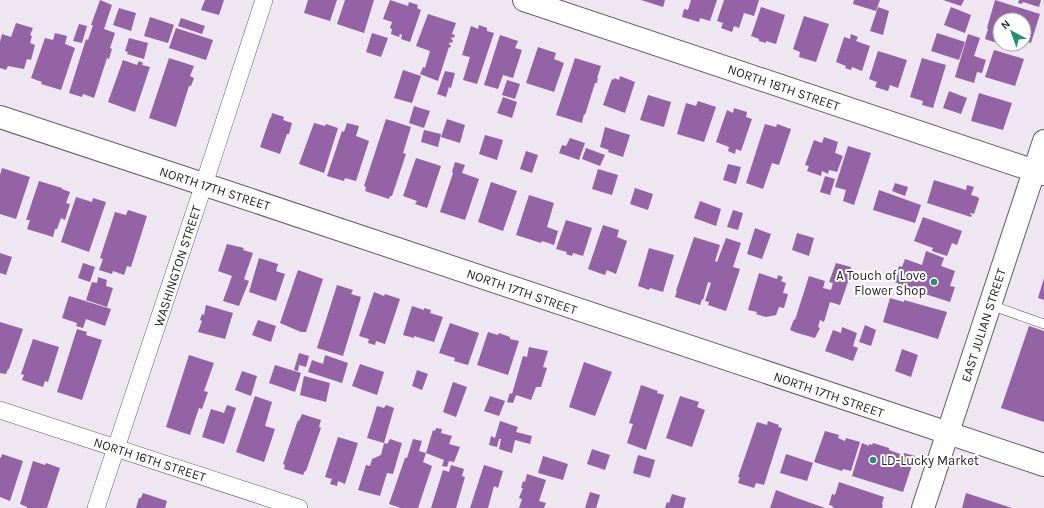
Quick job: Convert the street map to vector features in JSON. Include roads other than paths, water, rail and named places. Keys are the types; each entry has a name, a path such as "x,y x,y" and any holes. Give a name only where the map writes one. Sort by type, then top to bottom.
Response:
{"main road":[{"name":"NORTH 18TH STREET","path":"524,0 1039,173"},
{"name":"NORTH 17TH STREET","path":"0,117 204,184 947,434 1044,465"},
{"name":"EAST JULIAN STREET","path":"923,508 990,305 1039,173 1044,141"}],"street":[{"name":"WASHINGTON STREET","path":"96,508 264,0"},
{"name":"NORTH 16TH STREET","path":"0,410 299,508"}],"lane":[{"path":"990,305 1044,324"}],"place":[{"name":"A Touch of Love Flower Shop","path":"934,282"},
{"name":"LD-Lucky Market","path":"873,460"}]}
